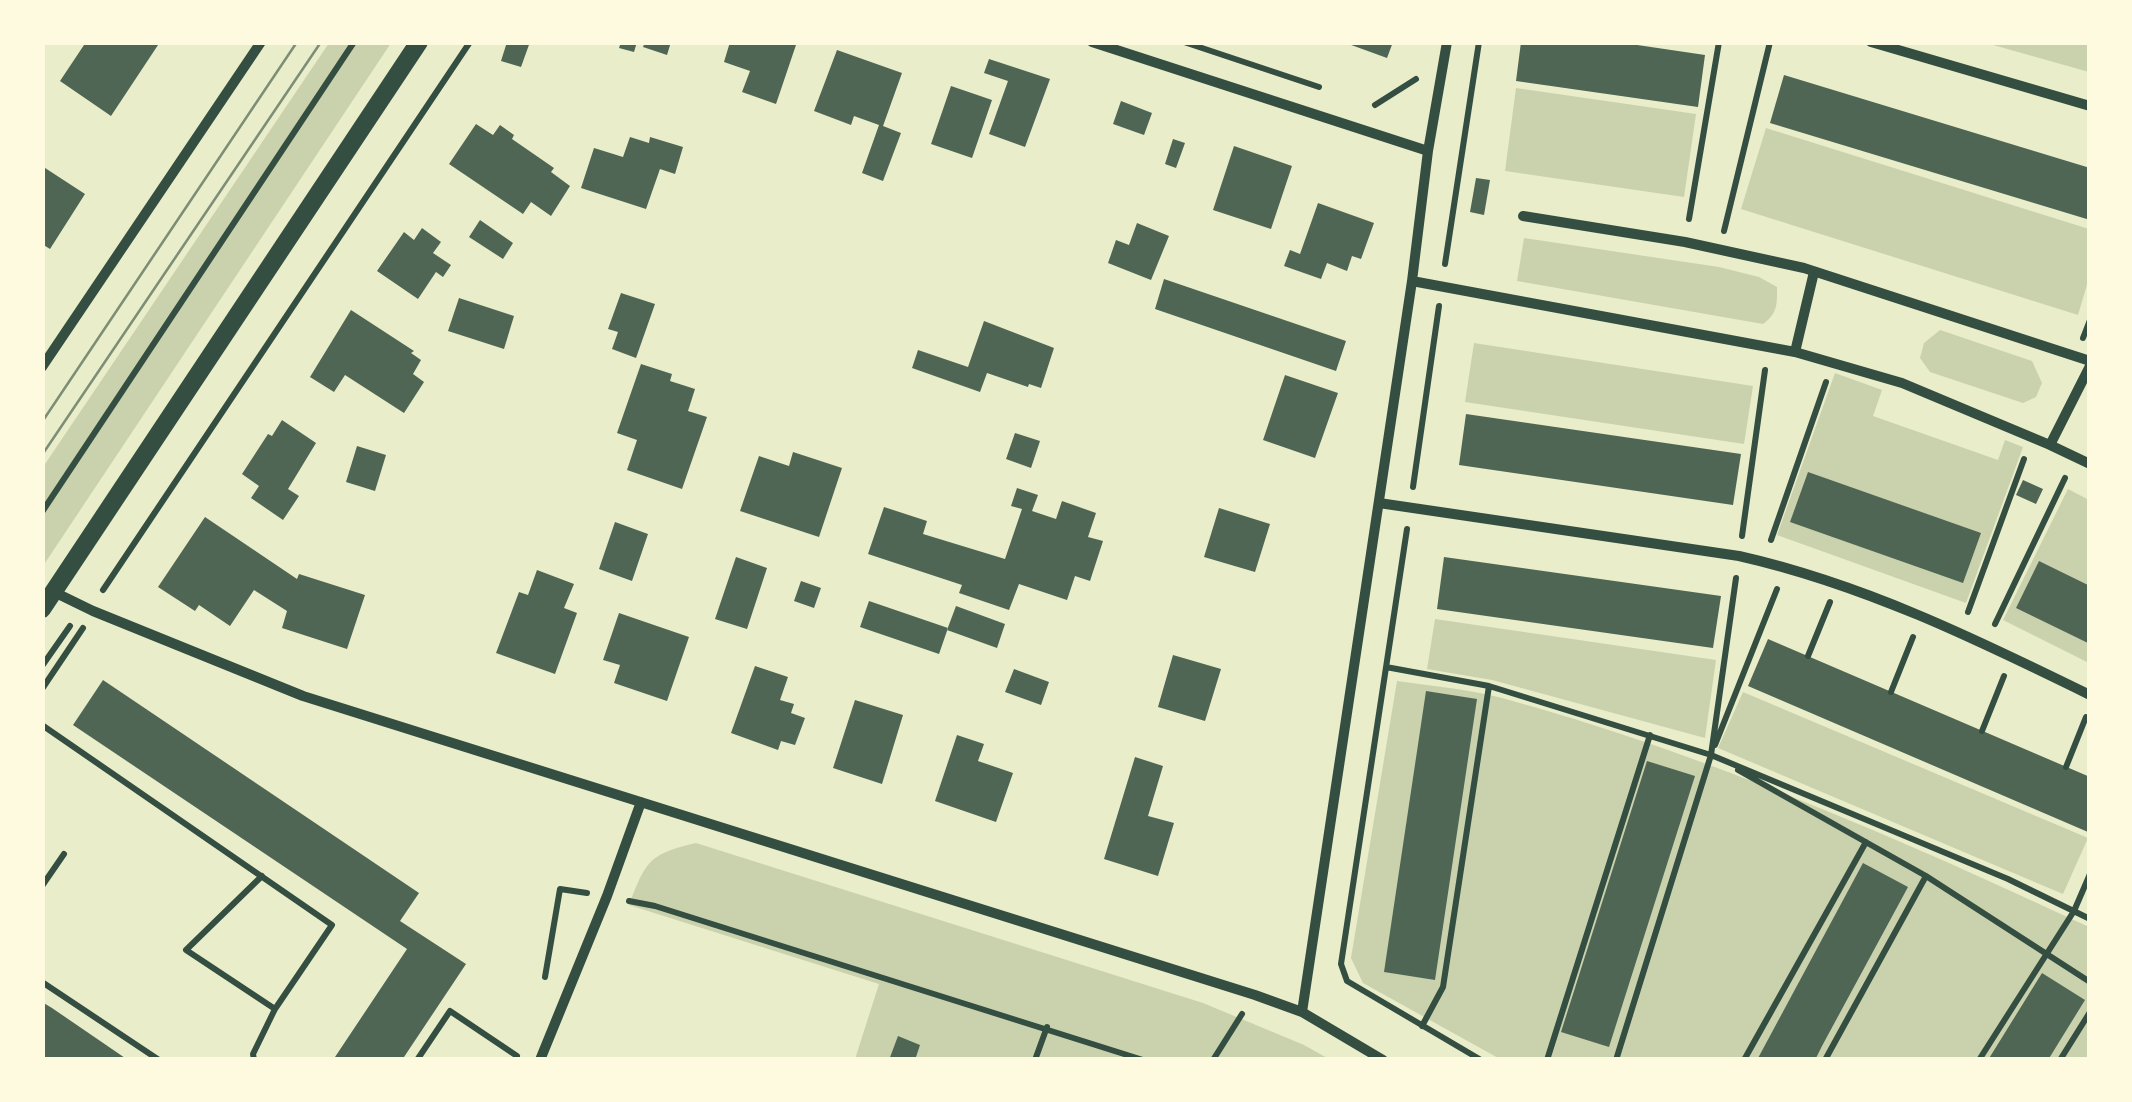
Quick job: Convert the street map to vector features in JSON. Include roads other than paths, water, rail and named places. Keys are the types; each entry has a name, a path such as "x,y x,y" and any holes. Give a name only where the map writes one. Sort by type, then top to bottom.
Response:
{"street":[{"path":"42,367 261,42"},
{"path":"42,609 419,42"},
{"path":"1092,42 1428,151"},
{"path":"1302,1012 1428,151 1448,42"},
{"path":"1871,42 2090,106"},
{"path":"1523,216 1686,242 1814,272 2090,363 2050,445"},
{"path":"1795,352 1814,272"},
{"path":"1412,281 1833,362 1902,383 2090,464"},
{"path":"1379,503 1786,566 1838,582 1961,632 2090,696"},
{"path":"54,592 94,612 303,696 1254,995 1302,1012 1383,1060"},
{"path":"540,1060 641,802"}],"tram line":[{"path":"42,422 297,42"},
{"path":"42,455 321,42"}]}
